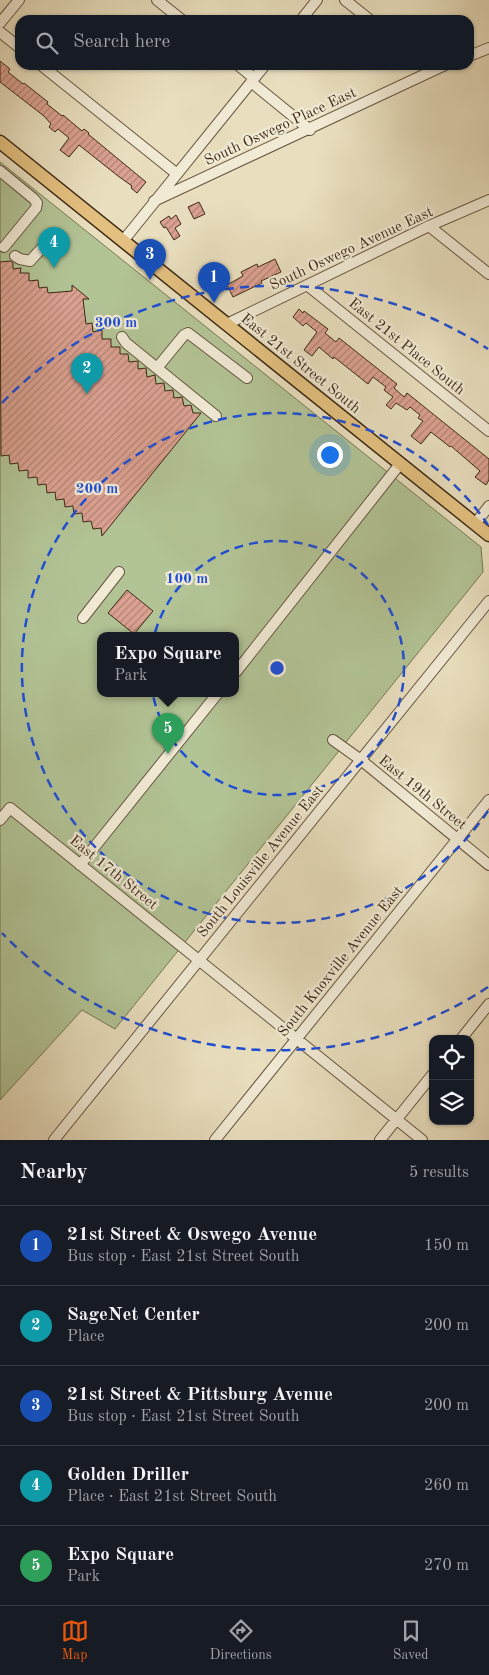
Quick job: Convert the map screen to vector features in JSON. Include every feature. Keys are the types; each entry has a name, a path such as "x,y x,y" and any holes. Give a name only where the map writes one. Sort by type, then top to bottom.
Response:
{"main road":[{"name":"East 21st Street South","path":"0,142 489,535"}],"street":[{"path":"0,23 18,0"},
{"path":"157,0 176,15"},
{"path":"305,15 317,0"},
{"path":"345,0 364,15"},
{"path":"0,32 15,44"},
{"path":"474,54 489,48"},
{"path":"47,70 177,174"},
{"path":"243,70 310,130"},
{"path":"123,241 261,70"},
{"name":"South Oswego Place East","path":"154,201 310,130 424,70"},
{"path":"0,172 37,203 36,208 4,247"},
{"name":"South Oswego Avenue East","path":"227,324 430,226 489,200"},
{"path":"430,226 489,274"},
{"path":"15,256 30,261 54,234"},
{"name":"East 21st Place South","path":"307,285 489,432"},
{"path":"157,368 184,335 188,333 247,378"},
{"path":"122,337 126,343 216,416"},
{"path":"239,668 400,464"},
{"path":"475,524 489,506"},
{"path":"83,618 119,572"},
{"name":"South Louisville Avenue East","path":"54,1140 489,601"},
{"path":"80,865 215,697"},
{"name":"East 19th Street","path":"333,740 361,760 489,865"},
{"name":"South Knoxville Avenue East","path":"215,1140 489,800"},
{"name":"East 17th Street","path":"0,820 10,808 422,1140"},
{"path":"464,1035 489,1004"},
{"path":"380,1140 429,1079"}],"green space":[{"path":"0,162 481,547 483,572 115,1029 82,1010 0,1100"}],"building":[{"path":"0,61 10,69 8,72 82,131 84,129 146,182 137,193 131,188 132,186 79,145 69,157 60,150 69,138 58,129 55,132 49,127 51,124 44,116 0,82"},
{"path":"199,202 205,214 194,219 188,207"},
{"path":"176,215 181,224 175,228 180,236 174,240 166,227 164,228 160,222 169,216 171,219"},
{"path":"275,259 281,272 233,297 227,285 243,276 241,272 257,264 258,267"},
{"path":"10,261 13,263 13,269 21,268 20,273 29,273 29,281 38,280 39,288 47,287 48,293 72,291 72,285 89,299 83,299 86,324 92,323 93,332 102,330 102,339 111,339 111,347 120,347 120,354 128,354 129,362 138,361 138,369 146,368 147,377 155,375 156,384 164,383 165,391 173,390 174,398 182,397 184,406 191,405 193,413 201,413 102,536 101,528 93,529 91,521 83,522 82,513 74,514 73,506 65,507 64,499 56,500 55,492 47,493 46,484 38,485 37,477 28,478 28,470 19,471 18,463 10,464 9,455 1,456 0,262"},
{"path":"299,309 328,329 325,333 336,342 339,338 397,384 394,388 404,397 407,393 489,459 489,480 486,485 475,477 480,471 451,446 431,432 421,444 411,436 423,421 418,418 420,415 410,407 407,410 396,403 391,409 386,405 393,397 384,390 386,387 373,377 368,384 319,347 312,356 304,350 317,332 306,323 303,326 293,317"},
{"path":"127,590 153,611 136,632 132,632 108,613"}],"place":[{"name":"Golden Driller","path":"54,268"},
{"name":"21st Street & Pittsburg Avenue","path":"150,280"},
{"name":"21st Street & Oswego Avenue","path":"214,303"},
{"name":"SageNet Center","path":"87,394"},
{"name":"Expo Square","path":"168,754"}]}
